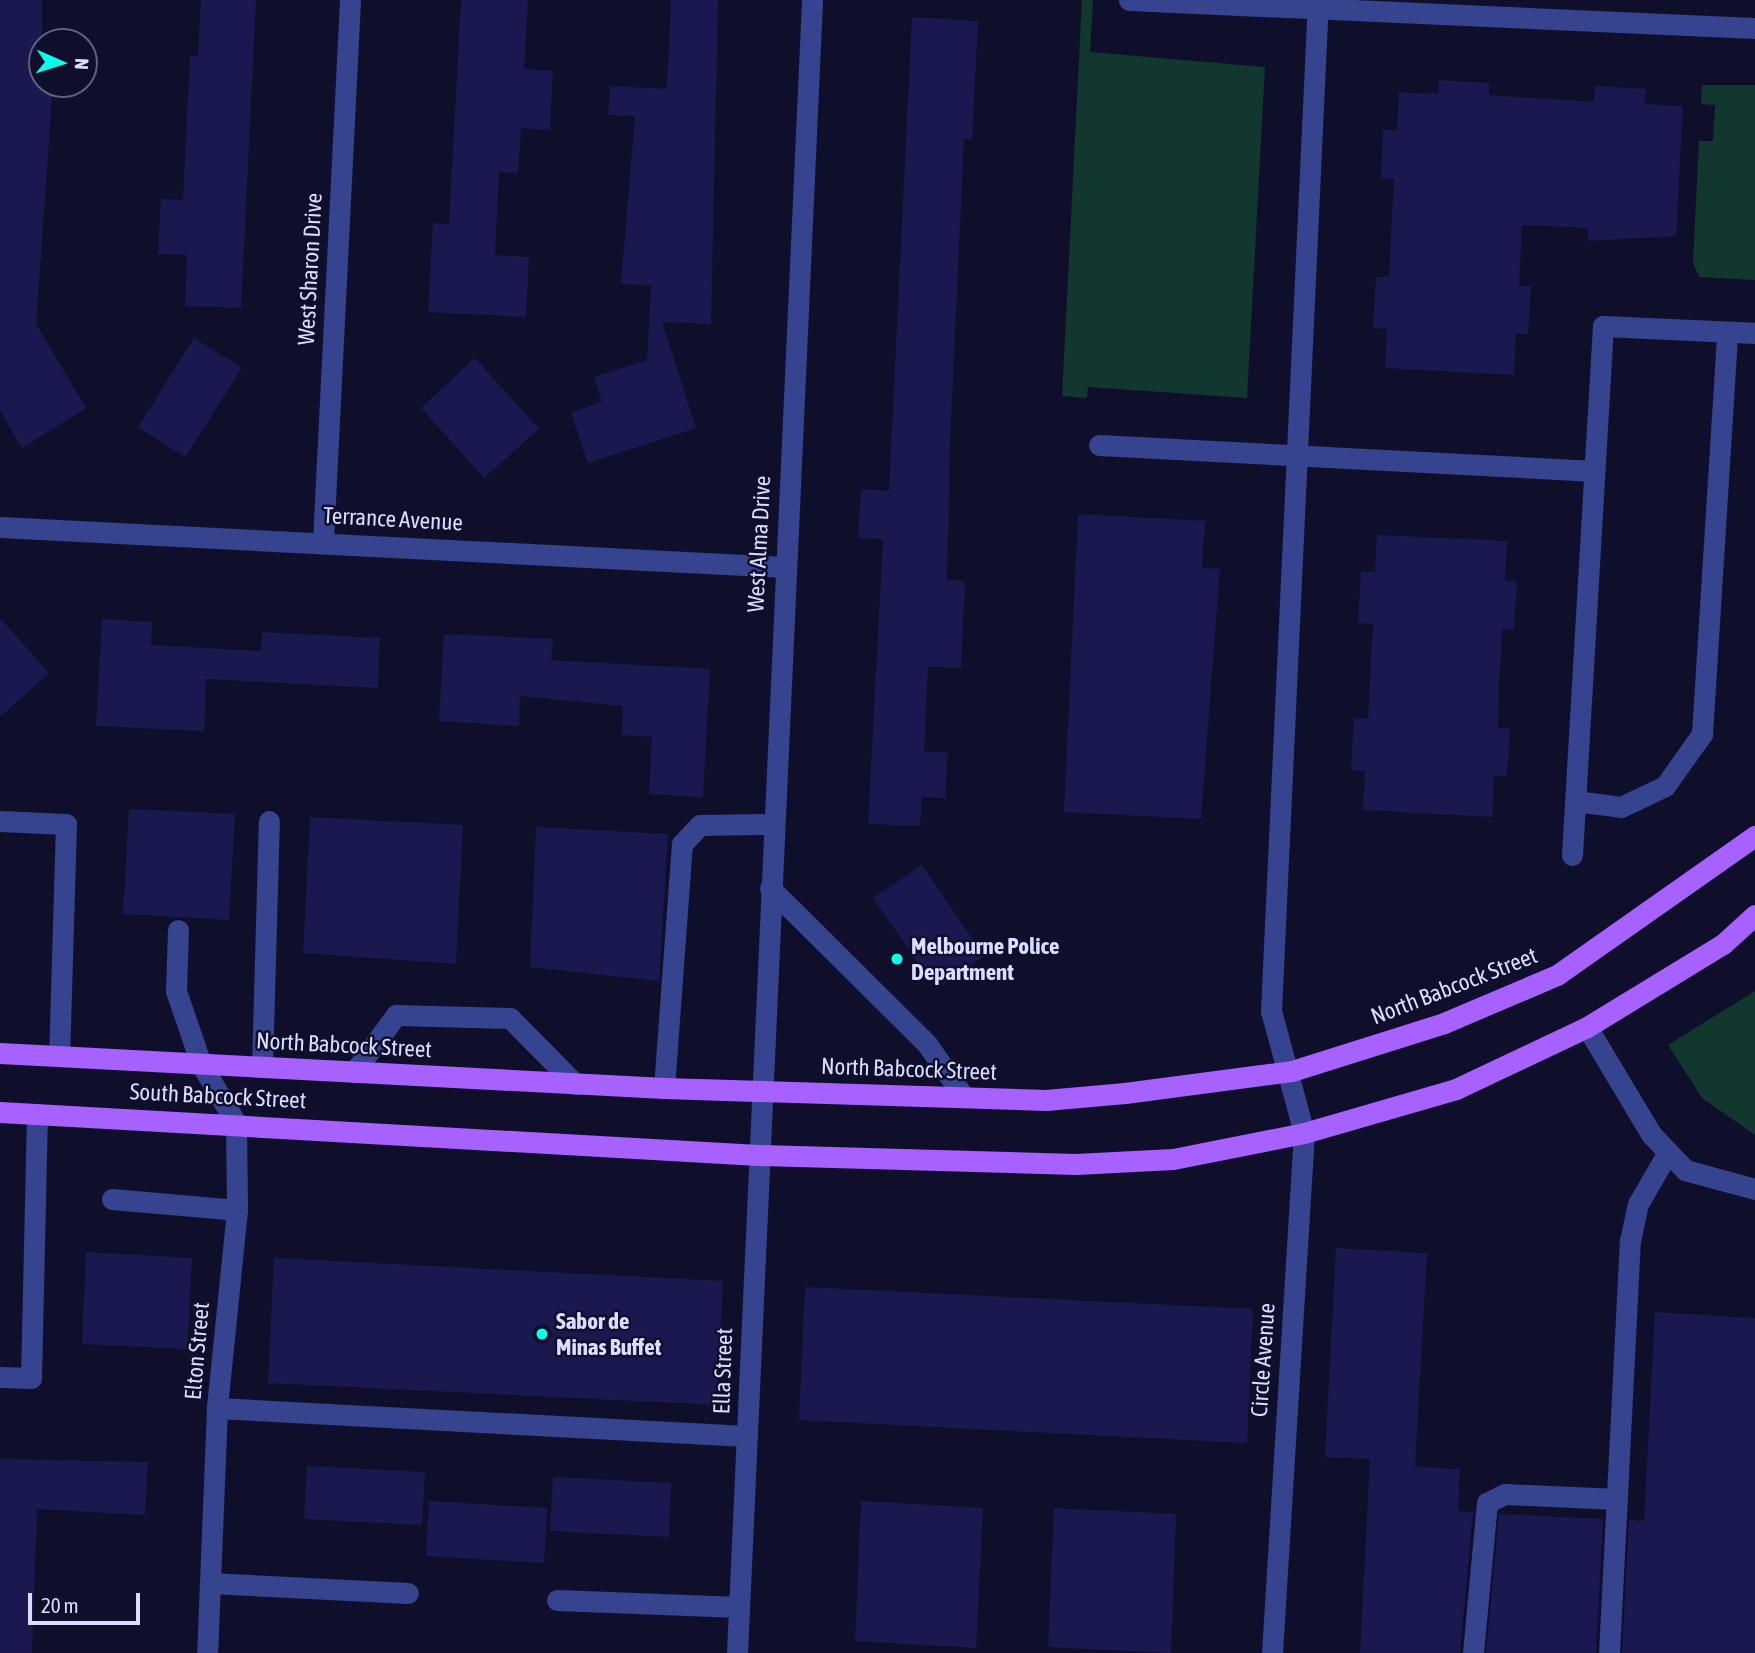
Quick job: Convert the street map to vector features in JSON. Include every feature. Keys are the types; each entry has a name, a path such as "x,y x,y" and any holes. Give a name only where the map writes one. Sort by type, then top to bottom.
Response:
{"main road":[{"name":"North Babcock Street","path":"0,1053 664,1088 1059,1099 1292,1071 1444,1023 1557,975 1755,836"},
{"path":"758,1155 1076,1164 1173,1159 1304,1133 1457,1089 1587,1027 1723,944 1755,915"},
{"name":"South Babcock Street","path":"0,1112 434,1133 758,1155"}],"street":[{"name":"West Sharon Drive","path":"323,541 350,0"},
{"name":"West Alma Drive","path":"761,1091 812,0"},
{"path":"1129,0 1318,3 1755,28"},
{"name":"Circle Avenue","path":"1272,1653 1304,1133 1292,1071 1271,1012 1318,3"},
{"path":"1572,855 1603,326 1755,333"},
{"path":"1575,801 1620,807 1665,786 1702,734 1727,331"},
{"path":"1099,445 1297,453 1594,471"},
{"name":"Terrance Avenue","path":"0,527 323,541 784,567"},
{"path":"0,821 66,824 59,1056"},
{"path":"262,1067 270,821"},
{"path":"664,1088 682,844 700,825 773,824"},
{"path":"770,888 927,1044 964,1097"},
{"path":"178,930 176,991 201,1064 236,1123"},
{"path":"354,1073 396,1015 510,1018 575,1084"},
{"path":"1587,1027 1651,1134 1685,1170 1755,1189"},
{"name":"Ella Street","path":"737,1653 761,1091"},
{"path":"0,1377 31,1378 37,1114"},
{"name":"Elton Street","path":"207,1653 218,1408 237,1210 236,1123"},
{"path":"1609,1653 1630,1241 1639,1203 1668,1152"},
{"path":"112,1199 237,1210"},
{"path":"218,1408 746,1436"},
{"path":"1473,1653 1487,1503 1505,1494 1617,1499"},
{"path":"210,1583 408,1592"},
{"path":"556,1600 738,1606"}],"green space":[{"path":"1082,0 1093,0 1090,52 1265,67 1247,398 1088,387 1087,398 1062,396"},
{"path":"1702,85 1755,85 1755,280 1699,277 1693,263 1699,141 1713,141 1715,105 1701,104"},
{"path":"1755,991 1755,1135 1702,1098 1668,1045"}],"building":[{"path":"0,0 42,0 42,28 28,28 28,98 52,98 36,324 86,408 22,448 0,411"},
{"path":"201,0 256,0 241,308 185,306 187,255 158,254 161,199 183,200 190,56 198,56"},
{"path":"461,0 528,0 524,69 553,71 550,130 521,128 518,173 499,172 495,255 529,257 526,317 428,312 433,223 449,224"},
{"path":"671,0 718,0 711,324 662,322 696,428 588,463 571,412 602,402 594,377 647,360 651,285 621,284 635,116 608,115 610,86 667,89"},
{"path":"912,17 978,21 972,139 964,138 950,442 947,580 965,581 961,668 928,667 924,751 948,753 945,798 922,797 920,826 868,824 883,539 858,538 861,489 889,491"},
{"path":"1439,80 1489,83 1489,95 1594,102 1595,86 1646,89 1644,104 1683,106 1676,236 1588,241 1588,228 1522,225 1519,286 1531,286 1528,334 1516,334 1514,375 1385,368 1387,329 1373,328 1376,277 1389,277 1394,179 1381,178 1383,130 1397,130 1399,92 1438,94"},
{"path":"194,338 242,368 185,457 138,427"},
{"path":"475,358 539,429 484,478 421,408"},
{"path":"1078,514 1205,521 1202,568 1220,569 1201,819 1064,812"},
{"path":"1377,535 1507,541 1505,581 1517,581 1514,629 1502,629 1498,728 1510,728 1507,776 1494,776 1492,817 1363,810 1365,771 1351,770 1354,718 1368,719 1373,624 1358,623 1361,572 1375,572"},
{"path":"0,618 49,673 0,717"},
{"path":"102,619 152,622 151,645 261,651 262,632 380,638 378,688 206,679 204,731 96,726"},
{"path":"444,634 553,639 551,660 710,669 703,797 649,794 652,737 622,735 623,706 520,696 519,726 439,721"},
{"path":"129,809 235,814 229,920 123,914"},
{"path":"310,817 463,825 456,964 303,953"},
{"path":"536,827 668,834 659,981 530,967"},
{"path":"922,865 984,956 936,989 873,898"},
{"path":"1336,1248 1427,1253 1415,1467 1460,1469 1458,1511 1473,1512 1460,1653 1360,1653 1370,1459 1325,1457"},
{"path":"86,1252 192,1258 187,1349 82,1344"},
{"path":"274,1258 723,1281 717,1405 268,1383"},
{"path":"805,1287 1253,1309 1247,1443 799,1420"},
{"path":"1655,1312 1755,1318 1755,1653 1622,1653 1629,1520 1644,1521"},
{"path":"0,1459 148,1462 145,1515 37,1509 32,1653 0,1653"},
{"path":"307,1466 425,1472 422,1525 304,1519"},
{"path":"553,1477 671,1483 669,1537 550,1531"},
{"path":"429,1501 547,1508 544,1563 426,1556"},
{"path":"861,1501 983,1508 976,1648 855,1641"},
{"path":"1054,1508 1176,1514 1171,1653 1048,1647"},
{"path":"1499,1514 1603,1519 1596,1653 1486,1653"}],"place":[{"name":"Melbourne Police Department","path":"897,959"},
{"name":"Sabor de Minas Buffet","path":"542,1334"}]}
